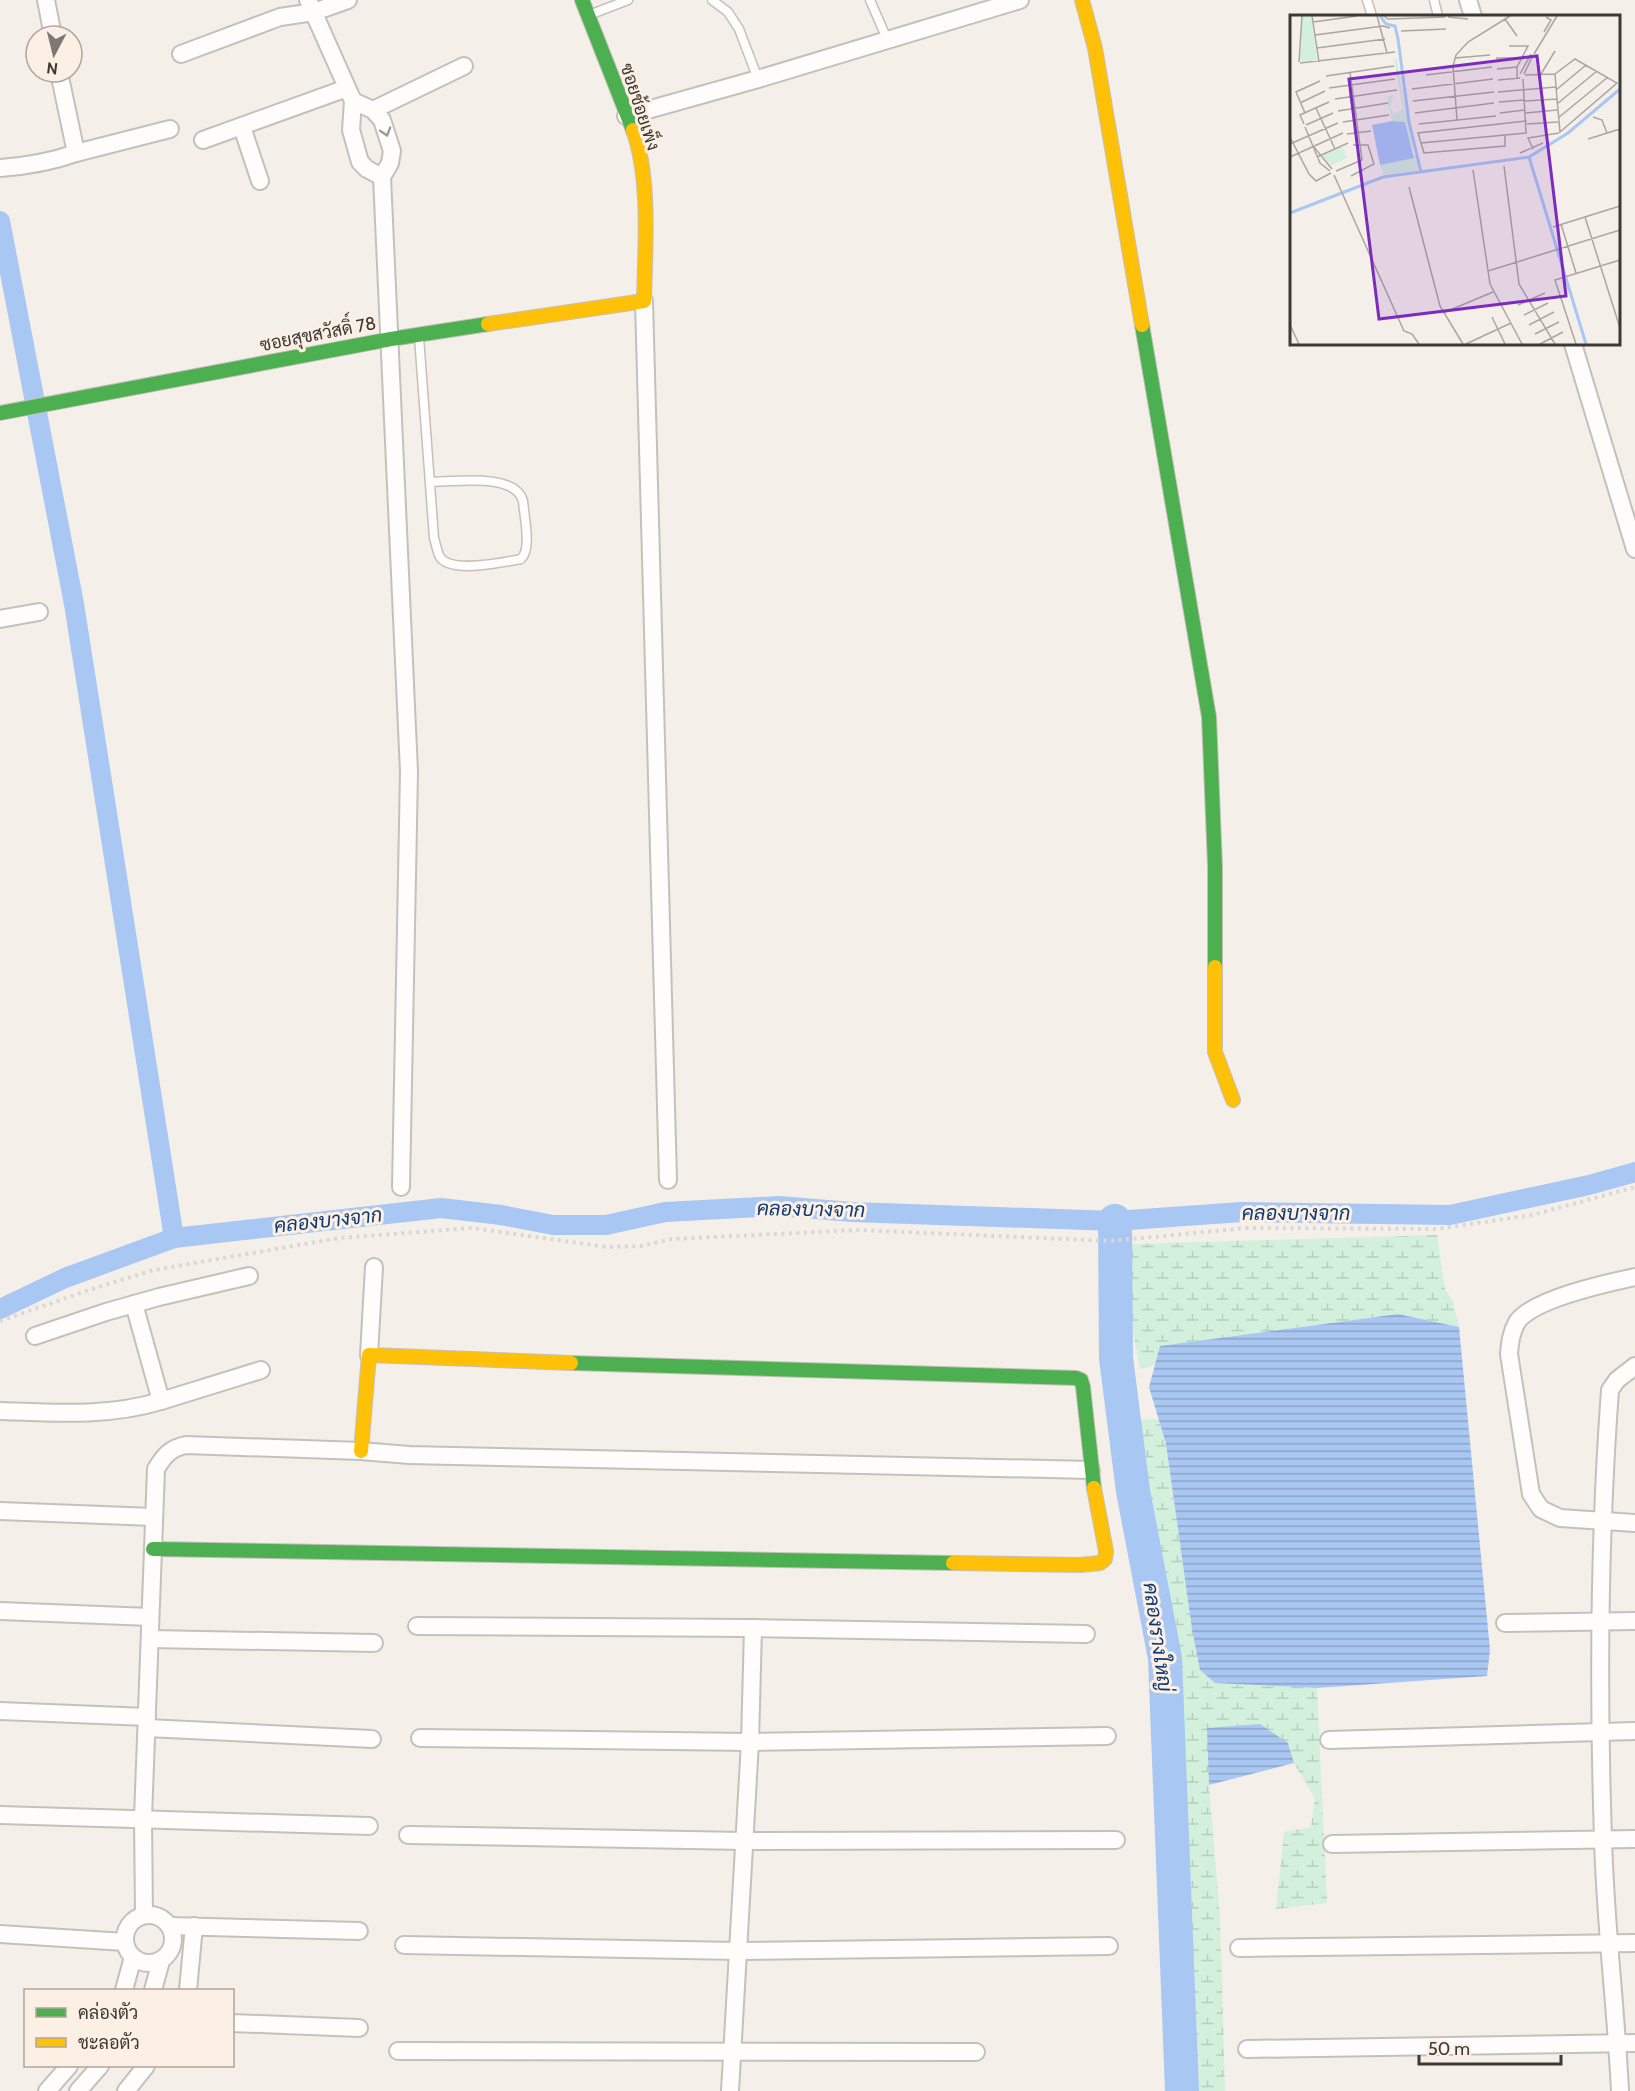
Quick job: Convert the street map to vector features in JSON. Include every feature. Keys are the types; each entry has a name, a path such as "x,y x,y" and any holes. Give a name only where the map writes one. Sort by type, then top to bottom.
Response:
{"street":[{"path":"46,0 51,24"},
{"path":"181,54 311,6 348,0"},
{"name":"ซอยช้อยเพ็ง","path":"582,0 636,139 646,217 644,301"},
{"path":"626,116 1020,0"},
{"path":"1082,0 1095,48 1209,717 1215,866 1215,1052 1233,1100"},
{"path":"1468,0 1473,15"},
{"path":"311,6 350,94 351,130 360,162 367,169 382,177"},
{"path":"373,110 464,66"},
{"path":"62,84 76,153"},
{"path":"350,94 373,110 382,120 392,151 390,163 382,177 409,772 401,1187"},
{"path":"203,140 350,94"},
{"path":"242,127 260,181"},
{"path":"0,168 54,161 76,153 170,129"},
{"path":"644,301 669,1180"},
{"name":"ซอยสุขสวัสดิ์ 78","path":"0,413 391,339 644,301"},
{"path":"1573,345 1635,549"},
{"path":"0,619 39,612"},
{"path":"361,1452 374,1267"},
{"path":"35,1336 134,1304 249,1276"},
{"path":"1635,1277 1605,1283 1540,1305 1526,1313 1511,1334 1509,1354 1530,1494 1540,1509 1560,1518 1635,1523"},
{"path":"134,1304 161,1401"},
{"path":"153,1548 1092,1565 1105,1559 1106,1551 1091,1470 1083,1387 1080,1380 1076,1378 369,1355"},
{"path":"1620,2091 1603,1840 1600,1622 1602,1520 1610,1390 1617,1380 1635,1366"},
{"path":"0,1411 94,1413 135,1408 261,1370"},
{"path":"144,1915 143,1818 156,1469 169,1451 175,1448 186,1445 409,1455 1091,1470"},
{"path":"0,1511 154,1517"},
{"path":"0,1611 150,1617"},
{"path":"1505,1623 1635,1621"},
{"path":"417,1626 753,1628 1086,1634"},
{"path":"730,2091 750,1742 753,1628"},
{"path":"150,1639 374,1643"},
{"path":"0,1710 372,1739"},
{"path":"1329,1740 1635,1731"},
{"path":"420,1738 750,1742 1107,1736"},
{"path":"0,1815 369,1826"},
{"path":"408,1834 744,1841 1116,1840"},
{"path":"1332,1844 1635,1839"},
{"path":"0,1934 129,1950 146,1963 161,1960 169,1954 173,1945 174,1935 170,1926 159,1916 144,1915 131,1922 127,1928 129,1950 124,1989"},
{"path":"170,1926 359,1931"},
{"path":"188,1989 191,1980 194,1926"},
{"path":"1239,1948 1635,1943"},
{"path":"404,1945 738,1950 1110,1946"},
{"path":"153,1989 161,1960"},
{"path":"234,2023 359,2028"},
{"path":"1247,2049 1635,2043"},
{"path":"398,2051 976,2052"},
{"path":"47,2091 68,2067"},
{"path":"78,2091 99,2067"},
{"path":"126,2091 145,2067"}],"lane":[{"path":"589,15 628,0"},
{"path":"712,0 728,12 739,29 758,79"},
{"path":"870,0 887,39"},
{"path":"1367,0 1372,15"},
{"path":"1434,0 1438,15"},
{"path":"419,335 434,538 440,557 445,562 478,566 521,559 525,555 527,547 523,501 516,489 490,480 430,482"}],"path":[{"path":"0,1322 95,1288 154,1270 339,1238 472,1228 577,1244 622,1247 641,1246 672,1239 859,1230 1111,1241 1246,1228 1436,1229 1532,1215 1635,1187"}],"green space":[{"path":"1437,1235 1445,1289 1453,1302 1459,1327 1398,1314 1161,1346 1155,1365 1140,1369 1134,1337 1126,1253 1132,1244"},
{"path":"1159,1419 1166,1444 1192,1629 1216,1683 1317,1688 1327,1903 1276,1909 1284,1832 1311,1827 1315,1799 1294,1763 1288,1743 1209,1785 1220,1916 1225,2091 1198,2091 1184,1781 1168,1622 1153,1547 1146,1458 1132,1420"}],"water":[{"path":"1398,1314 1459,1327 1490,1650 1487,1676 1317,1688 1215,1683 1200,1670 1192,1629 1166,1444 1149,1387 1160,1346"},
{"path":"1260,1724 1288,1743 1294,1763 1209,1785 1207,1728"}],"waterway":[{"path":"0,221 74,604 174,1238"},
{"name":"คลองบางจาก","path":"0,1309 65,1278 174,1238 441,1208 501,1215 553,1225 606,1225 665,1212 779,1206 852,1212 1115,1221 1241,1212 1450,1215 1589,1185 1635,1172"},
{"name":"คลองรางใหญ่","path":"1115,1221 1116,1358 1133,1491 1165,1658 1182,2091"}],"traffic: fast":[{"path":"582,0 633,130"},
{"path":"0,413 391,339 488,324"},
{"path":"1142,325 1209,717 1215,866 1215,967"},
{"path":"571,1363 1076,1378 1081,1380 1083,1387 1094,1488"},
{"path":"153,1549 953,1563"}],"traffic: slow":[{"path":"1082,0 1095,48 1142,325"},
{"path":"488,324 644,301 645,192 639,149 633,130"},
{"path":"1215,967 1215,1052 1233,1100"},
{"path":"361,1451 369,1355 571,1363"},
{"path":"953,1563 1080,1565 1100,1563 1105,1559 1106,1551 1094,1488"}]}
